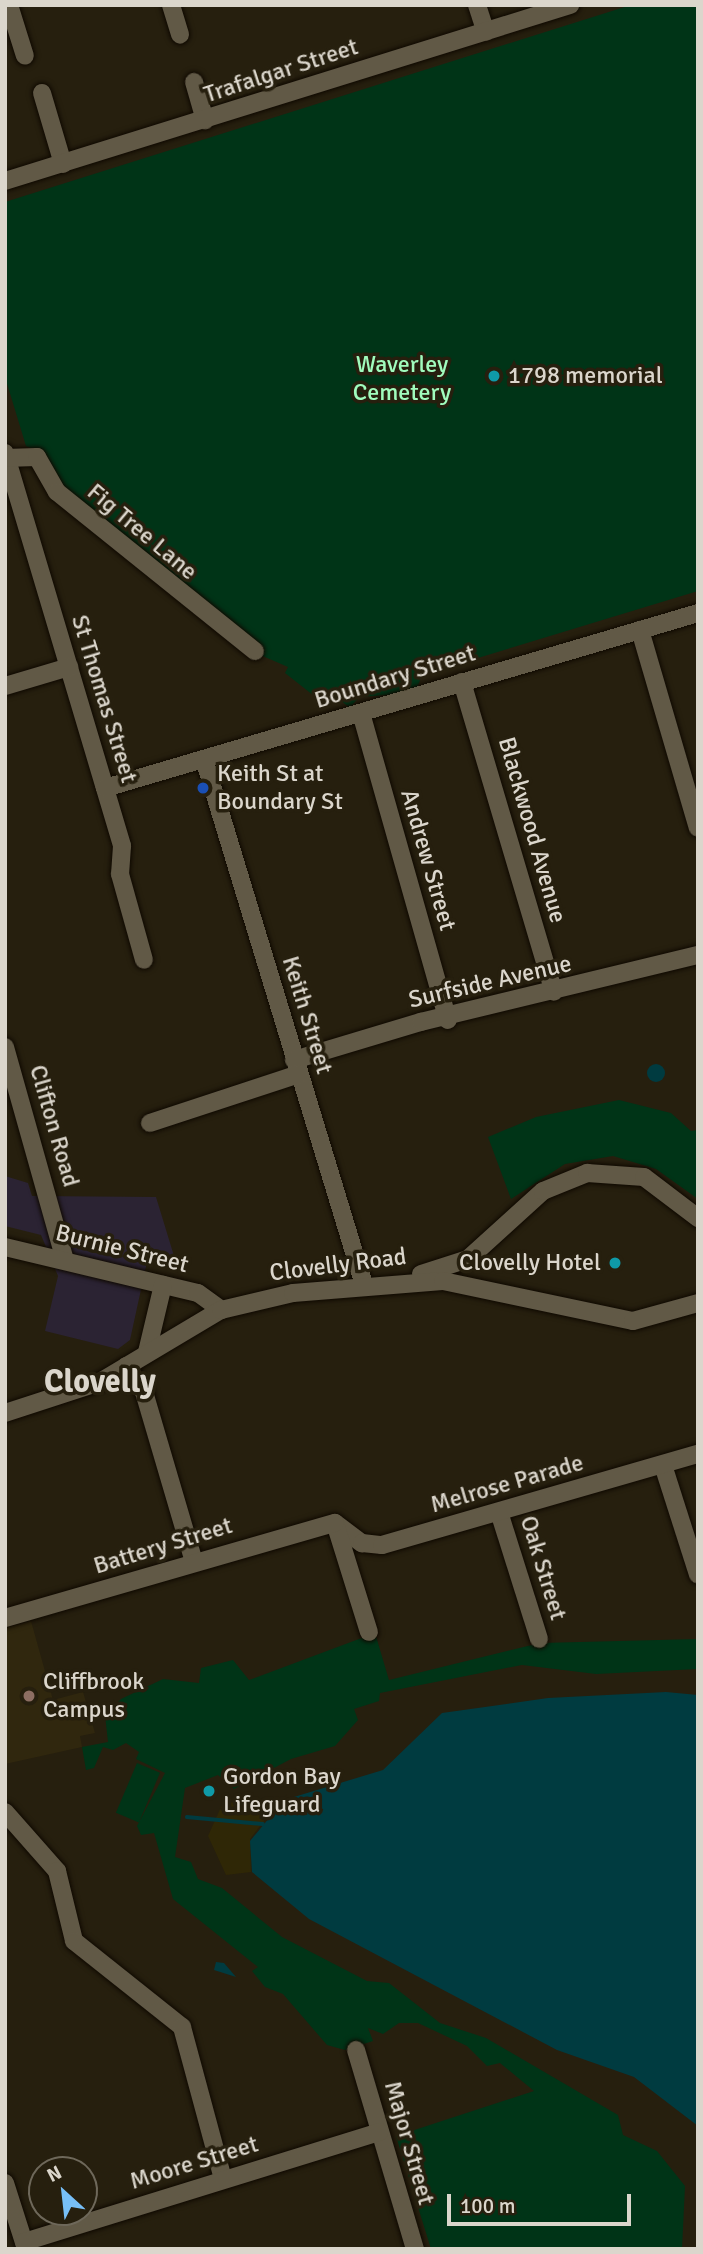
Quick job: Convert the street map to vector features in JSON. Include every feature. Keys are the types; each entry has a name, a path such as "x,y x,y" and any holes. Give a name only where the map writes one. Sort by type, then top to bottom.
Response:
{"street":[{"path":"9,5 25,56"},
{"path":"171,5 180,35"},
{"path":"477,5 486,32"},
{"name":"Trafalgar Street","path":"5,181 570,5"},
{"path":"194,82 205,120"},
{"path":"42,93 63,164"},
{"name":"Fig Tree Lane","path":"6,456 37,457 57,492 255,651"},
{"name":"St Thomas Street","path":"6,456 105,788 144,960"},
{"name":"Boundary Street","path":"105,788 698,613"},
{"path":"640,630 698,828"},
{"path":"5,686 69,667"},
{"name":"Blackwood Avenue","path":"462,682 554,992"},
{"name":"Andrew Street","path":"361,713 448,1020"},
{"name":"Keith Street","path":"204,759 364,1284"},
{"name":"Surfside Avenue","path":"150,1123 421,1022 448,1020 698,955"},
{"name":"Clifton Road","path":"5,1047 65,1260"},
{"path":"405,1279 480,1252 543,1191 600,1171 644,1177 698,1218"},
{"name":"Burnie Street","path":"5,1247 209,1296 221,1310"},
{"path":"480,1252 480,1274 503,1292"},
{"name":"Clovelly Road","path":"5,1413 75,1393 221,1310 364,1284 405,1279 503,1292 633,1321 698,1303"},
{"path":"147,1352 163,1285"},
{"path":"125,1366 144,1392 194,1562"},
{"name":"Melrose Parade","path":"335,1523 373,1545 499,1512 698,1454"},
{"path":"663,1465 698,1575"},
{"name":"Oak Street","path":"499,1512 539,1639"},
{"path":"335,1523 369,1632"},
{"name":"Battery Street","path":"5,1618 335,1523"},
{"path":"5,1812 57,1871 74,1941 182,2027 223,2179"},
{"name":"Major Street","path":"356,2050 415,2249"},
{"name":"Moore Street","path":"25,2246 223,2179 379,2132"},
{"path":"7,2193 25,2246"}],"shaded area":[{"path":"5,1176 28,1183 32,1196 156,1197 178,1269 147,1262 130,1340 118,1349 45,1331 58,1276 41,1235 5,1226"},
{"name":"Cliffbrook Campus","path":"31,1621 53,1700 83,1692 95,1733 80,1736 82,1747 5,1764 5,1628"}],"green space":[{"name":"Waverley Cemetery","path":"631,5 698,5 698,591 422,675 417,688 402,694 359,697 350,708 328,690 318,699 285,673 288,667 249,650 64,488 41,453 26,446 5,377 5,202"},
{"path":"619,1100 671,1113 691,1131 698,1130 698,1199 656,1169 613,1156 565,1164 511,1199 488,1137 536,1117"},
{"path":"375,1633 389,1680 540,1643 698,1639 698,1669 596,1674 522,1665 380,1693 379,1701 354,1709 358,1720 335,1746 291,1759 234,1789 218,1775 185,1788 175,1857 191,1862 198,1879 222,1888 282,1937 367,1981 389,1983 440,2023 486,2038 618,2115 623,2135 657,2151 685,2186 682,2249 431,2249 396,2136 534,2091 500,2063 487,2066 467,2046 418,2023 399,2023 383,2034 368,2028 373,2041 345,2050 327,2045 283,1994 265,1987 252,1971 258,1967 173,1899 154,1833 141,1835 137,1826 165,1773 136,1759 139,1752 126,1743 113,1750 103,1747 94,1768 86,1770 82,1747 108,1742 105,1715 121,1699 163,1679 199,1683 201,1668 233,1660 249,1680"},
{"path":"137,1763 160,1773 139,1822 116,1813"}],"sand":[{"path":"240,1799 253,1799 271,1812 250,1839 251,1872 226,1875 208,1836 221,1807"}],"water":[{"path":"656,1064 662,1067 665,1073 662,1079 656,1082 650,1079 647,1073 650,1067"},
{"path":"666,1692 698,1695 698,2126 634,2077 557,2050 309,1919 252,1872 250,1841 284,1800 383,1770 442,1713 548,1698"},
{"path":"216,1962 224,1963 236,1977 214,1970"}],"waterway":[{"path":"187,1817 263,1824"}],"place":[{"name":"1798 memorial","path":"494,376"},
{"name":"Keith St at Boundary St","path":"203,788"},
{"name":"Clovelly Hotel","path":"615,1263"},
{"name":"Cliffbrook Campus","path":"29,1696"},
{"name":"Gordon Bay Lifeguard","path":"209,1791"}],"district":[{"name":"Clovelly","path":"100,1382"}]}
